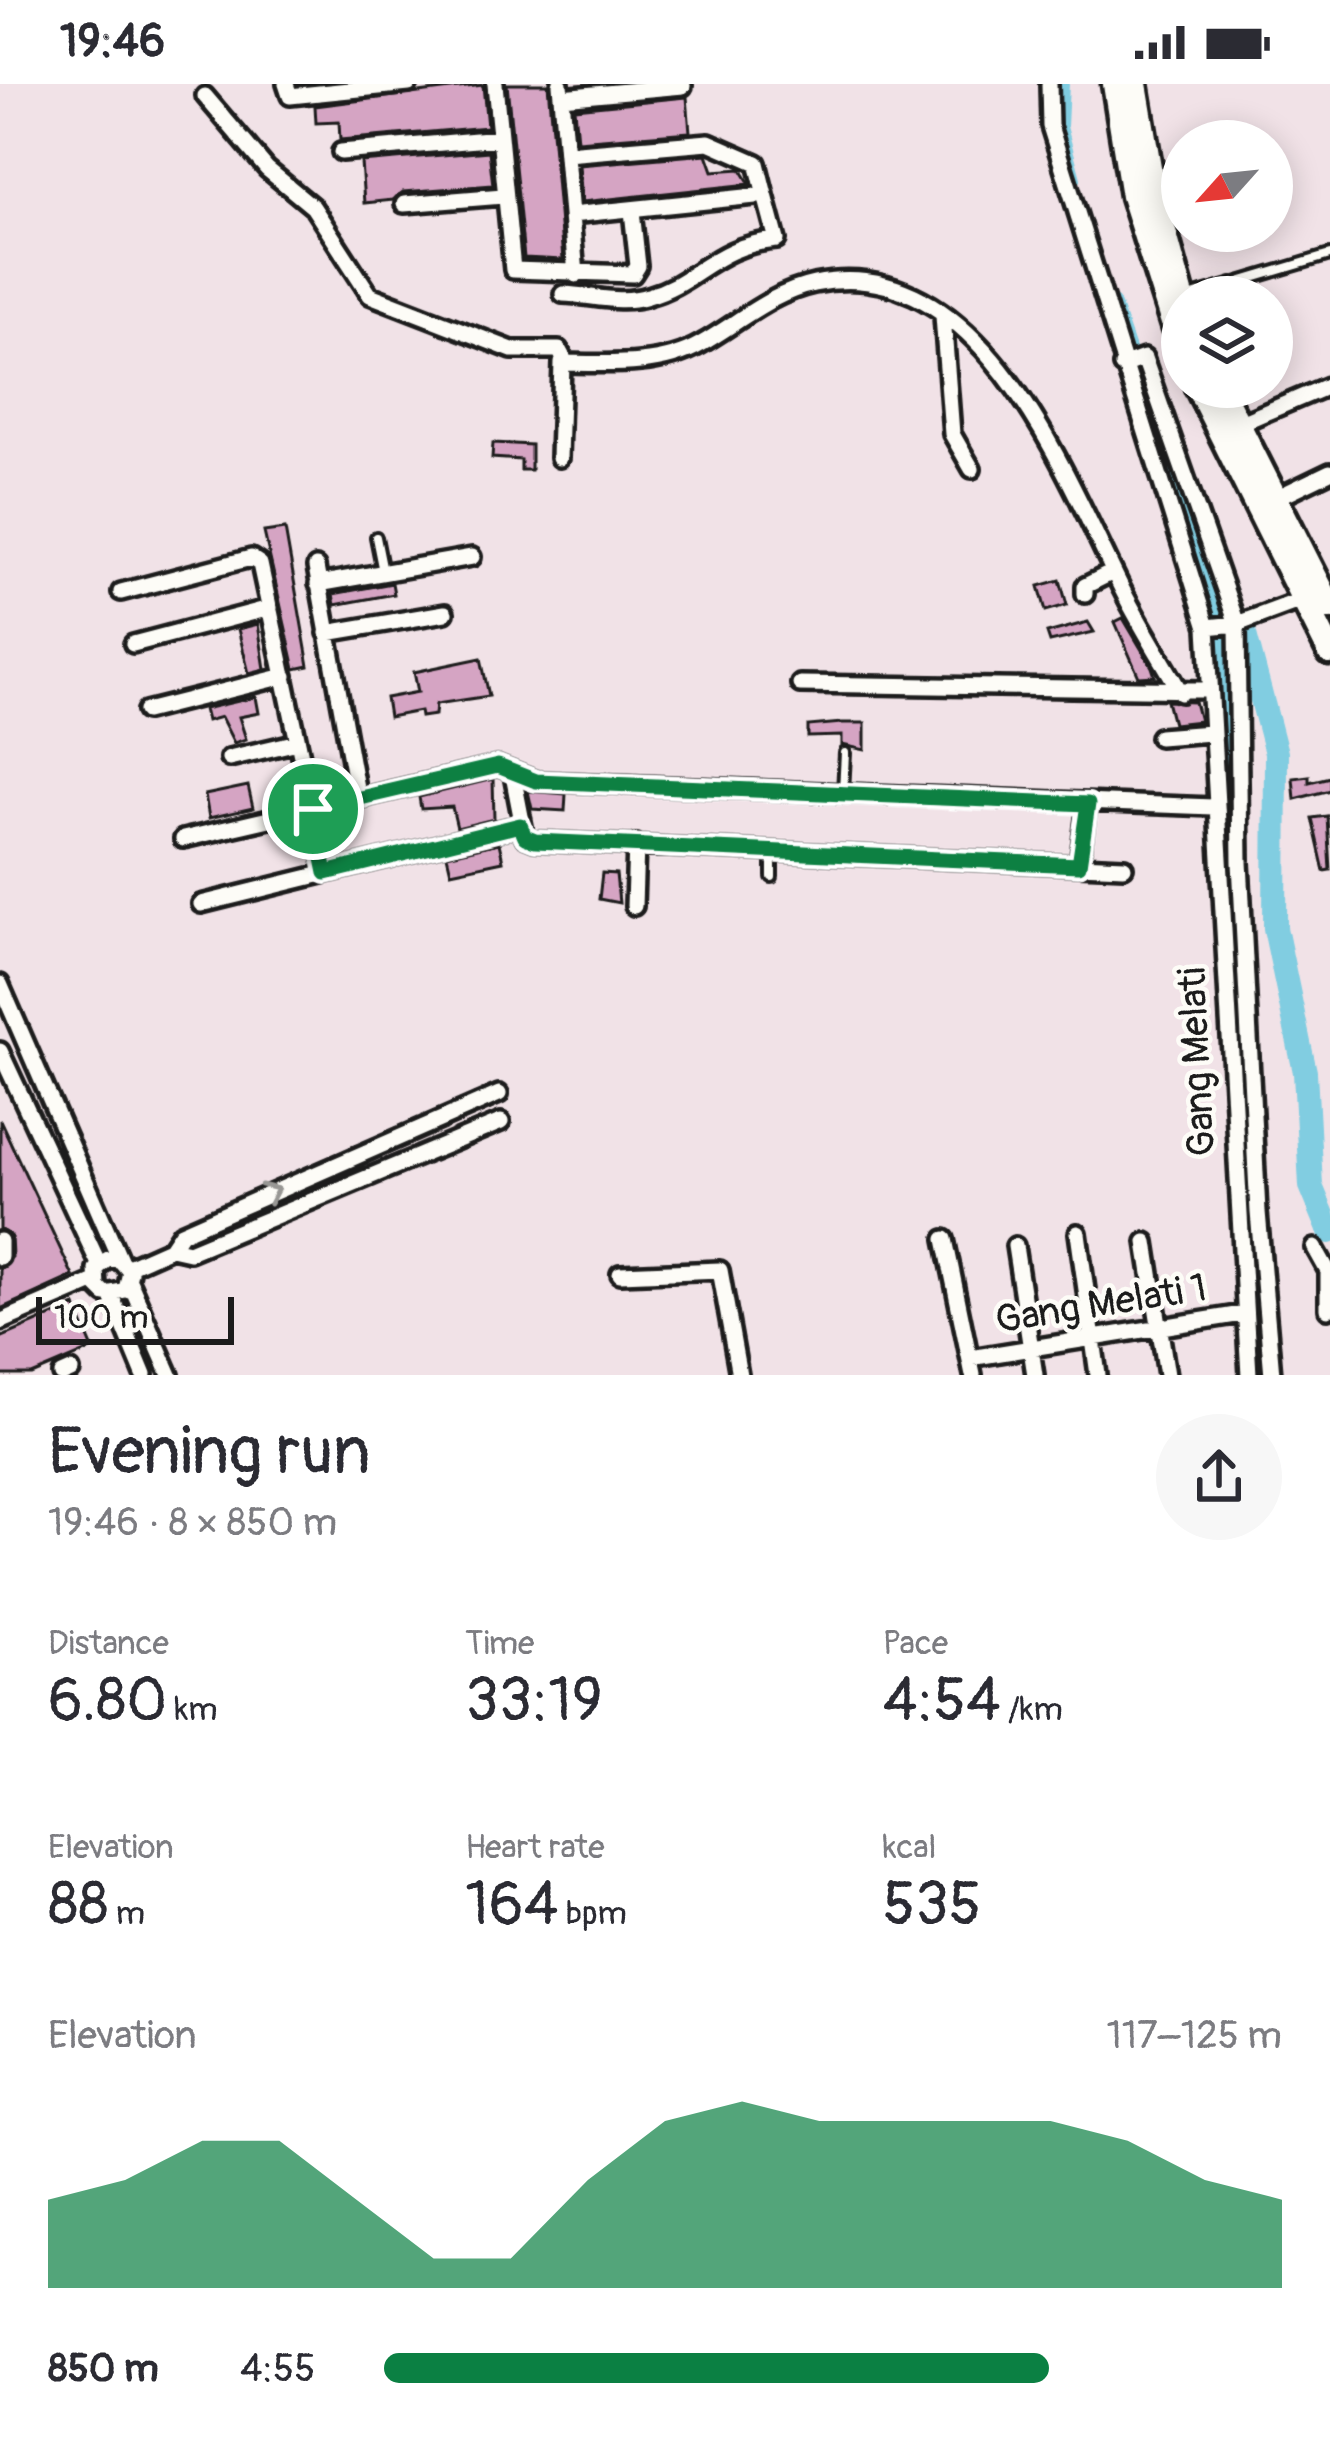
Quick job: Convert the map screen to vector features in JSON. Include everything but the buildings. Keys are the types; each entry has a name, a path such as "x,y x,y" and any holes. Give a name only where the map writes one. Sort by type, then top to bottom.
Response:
{"highway":[{"path":"1115,84 1133,196 1161,285"},
{"path":"1135,84 1153,191 1179,276"},
{"path":"1210,408 1322,597"},
{"path":"1228,408 1322,597 1330,652"}],"street":[{"path":"286,84 290,96 409,84"},
{"path":"495,84 513,271 636,272 632,211"},
{"path":"1049,84 1050,126 1223,626 1252,1325 1249,1375"},
{"path":"576,275 560,91 683,86"},
{"path":"206,96 267,169 313,207 370,296 512,350 559,350 560,458"},
{"path":"341,152 499,138"},
{"path":"563,295 646,297 728,252 777,240 758,163 715,143 566,154"},
{"path":"571,215 765,195"},
{"path":"404,204 503,196"},
{"path":"562,363 666,358 700,344 774,299 817,283 864,281 895,289 943,316 1029,401 1113,572 1181,693"},
{"path":"943,316 950,422 972,469"},
{"path":"1130,362 1223,626"},
{"path":"1236,425 1330,385"},
{"path":"1274,499 1330,472"},
{"path":"358,799 317,576 383,574 472,556"},
{"path":"121,592 251,558 260,564 326,873"},
{"path":"1085,594 1085,586 1113,572"},
{"path":"1223,626 1322,597"},
{"path":"133,644 270,608"},
{"path":"327,633 445,613"},
{"name":"Gang Melati","path":"1223,626 1210,690 1213,807 1230,862 1244,1136"},
{"path":"146,711 285,676"},
{"path":"800,684 1210,690"},
{"path":"1159,736 1210,733"},
{"path":"229,758 298,742"},
{"path":"183,839 498,766 536,781 1213,807"},
{"path":"513,775 520,825 525,837 535,841 1124,867"},
{"path":"1079,865 1088,804"},
{"path":"201,904 520,825"},
{"path":"634,906 636,844"},
{"path":"0,984 170,1375"},
{"path":"0,1051 144,1375"},
{"path":"0,1322 97,1273 126,1270 171,1248 181,1233 499,1094"},
{"path":"171,1248 189,1252 501,1122"},
{"path":"365,1150 376,1174"},
{"path":"1247,1212 1252,1325 1272,1375"},
{"path":"1078,1233 1099,1375"},
{"path":"945,1239 971,1366"},
{"path":"1146,1242 1167,1375"},
{"path":"1015,1246 1035,1375"},
{"path":"1315,1248 1329,1274 1328,1309"},
{"path":"111,1295 126,1270"},
{"path":"620,1274 720,1270 739,1375"},
{"name":"Gang Melati 1","path":"971,1366 1031,1348 1161,1328 1252,1325"}],"lane":[{"path":"1258,276 1330,255"},
{"path":"376,537 383,574"},
{"path":"843,793 845,753"},
{"path":"772,851 772,877"}],"waterway":[{"path":"1062,84 1060,127 1074,179"},
{"path":"1113,303 1216,602 1223,639 1235,989"},
{"path":"1243,627 1276,753 1275,928 1305,1072 1311,1186 1330,1232"},
{"path":"1254,1346 1258,1375"}],"route":[{"path":"498,766 536,781 1088,804 1079,865 535,841 525,837 520,825 326,873 313,809 498,766"}]}
